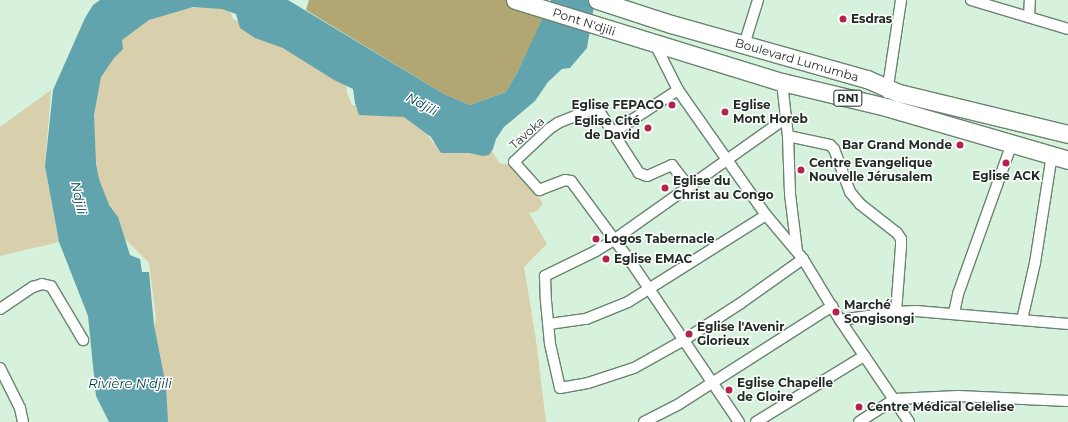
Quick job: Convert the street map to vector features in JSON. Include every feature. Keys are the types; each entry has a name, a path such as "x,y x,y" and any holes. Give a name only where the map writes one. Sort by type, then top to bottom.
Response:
{"highway":[{"name":"Boulevard Lumumba","path":"597,0 744,45 867,79 899,93 1068,134"},
{"name":"Pont N'djili","path":"517,1 628,36"},
{"name":"Boulevard Lumumba","path":"628,36 654,42 782,82 886,107 1068,160"}],"street":[{"path":"744,45 758,0"},
{"path":"886,107 887,87 901,0"},
{"path":"971,0 1068,29"},
{"path":"1028,17 1030,0"},
{"path":"654,42 678,90 766,215 800,255 840,320 909,422"},
{"path":"782,82 788,136 790,194 800,255"},
{"path":"612,133 678,90"},
{"name":"Tavoka","path":"614,240 571,181 565,180 539,190 514,162 549,129 591,108 599,111 612,133 642,176 647,176 672,165 689,187"},
{"path":"786,118 614,240 546,276 546,301 553,362 560,388 588,383 634,368 684,340 741,304 800,255"},
{"path":"788,136 830,145 834,148 850,192 860,204 897,233 901,239 896,312"},
{"path":"954,313 960,288 1012,143"},
{"path":"1022,320 1035,263 1052,155"},
{"path":"549,324 586,319 628,302 766,215"},
{"path":"614,240 739,422"},
{"path":"0,309 33,287 42,284 51,286 83,340"},
{"path":"644,422 666,411 832,306"},
{"path":"840,320 896,312 954,313 1068,324"},
{"path":"756,422 864,356"},
{"path":"0,368 20,408 24,422"},
{"path":"859,422 895,400 958,396 1068,402"}],"shaded area":[{"path":"309,0 526,0 549,7 518,71 506,92 470,105 444,94 306,10"},
{"path":"228,5 233,19 346,80 347,93 352,105 396,108 426,133 433,143 461,144 486,140 499,163 511,165 533,187 543,204 537,211 529,213 547,244 524,267 536,340 546,422 160,422 150,338 156,319 149,263 116,230 101,196 86,106 106,48 141,11"},
{"path":"51,90 45,166 59,242 0,256 0,127"}],"water":[{"name":"Rivière N'djili","path":"100,0 288,0 444,94 470,105 506,92 518,71 551,0 595,0 587,48 570,68 562,69 548,82 535,101 504,127 496,139 493,149 489,155 483,156 469,153 441,153 431,137 404,117 359,115 353,89 334,80 283,48 255,38 240,28 236,14 222,9 193,7 149,20 122,40 123,49 114,58 101,77 94,115 96,164 99,179 109,205 118,217 130,255 140,259 142,272 149,272 154,325 166,386 168,422 109,422 96,396 88,316 59,242 45,166 53,90 85,18 93,5"}],"place":[{"name":"Esdras","path":"843,19"},
{"name":"Eglise FEPACO","path":"672,105"},
{"name":"Eglise Mont Horeb","path":"725,112"},
{"name":"Eglise Cité de David","path":"648,128"},
{"name":"Bar Grand Monde","path":"960,145"},
{"name":"Eglise ACK","path":"1006,163"},
{"name":"Centre Evangelique Nouvelle Jérusalem","path":"801,170"},
{"name":"Eglise du Christ au Congo","path":"665,188"},
{"name":"Logos Tabernacle","path":"596,239"},
{"name":"Eglise EMAC","path":"606,259"},
{"name":"Marché Songisongi","path":"836,312"},
{"name":"Eglise l'Avenir Glorieux","path":"689,334"},
{"name":"Eglise Chapelle de Gloire","path":"729,390"},
{"name":"Centre Médical Gelelise","path":"859,407"}],"water label":[{"name":"Ndjili","path":"422,104"},
{"name":"Ndjili","path":"79,198"}]}
